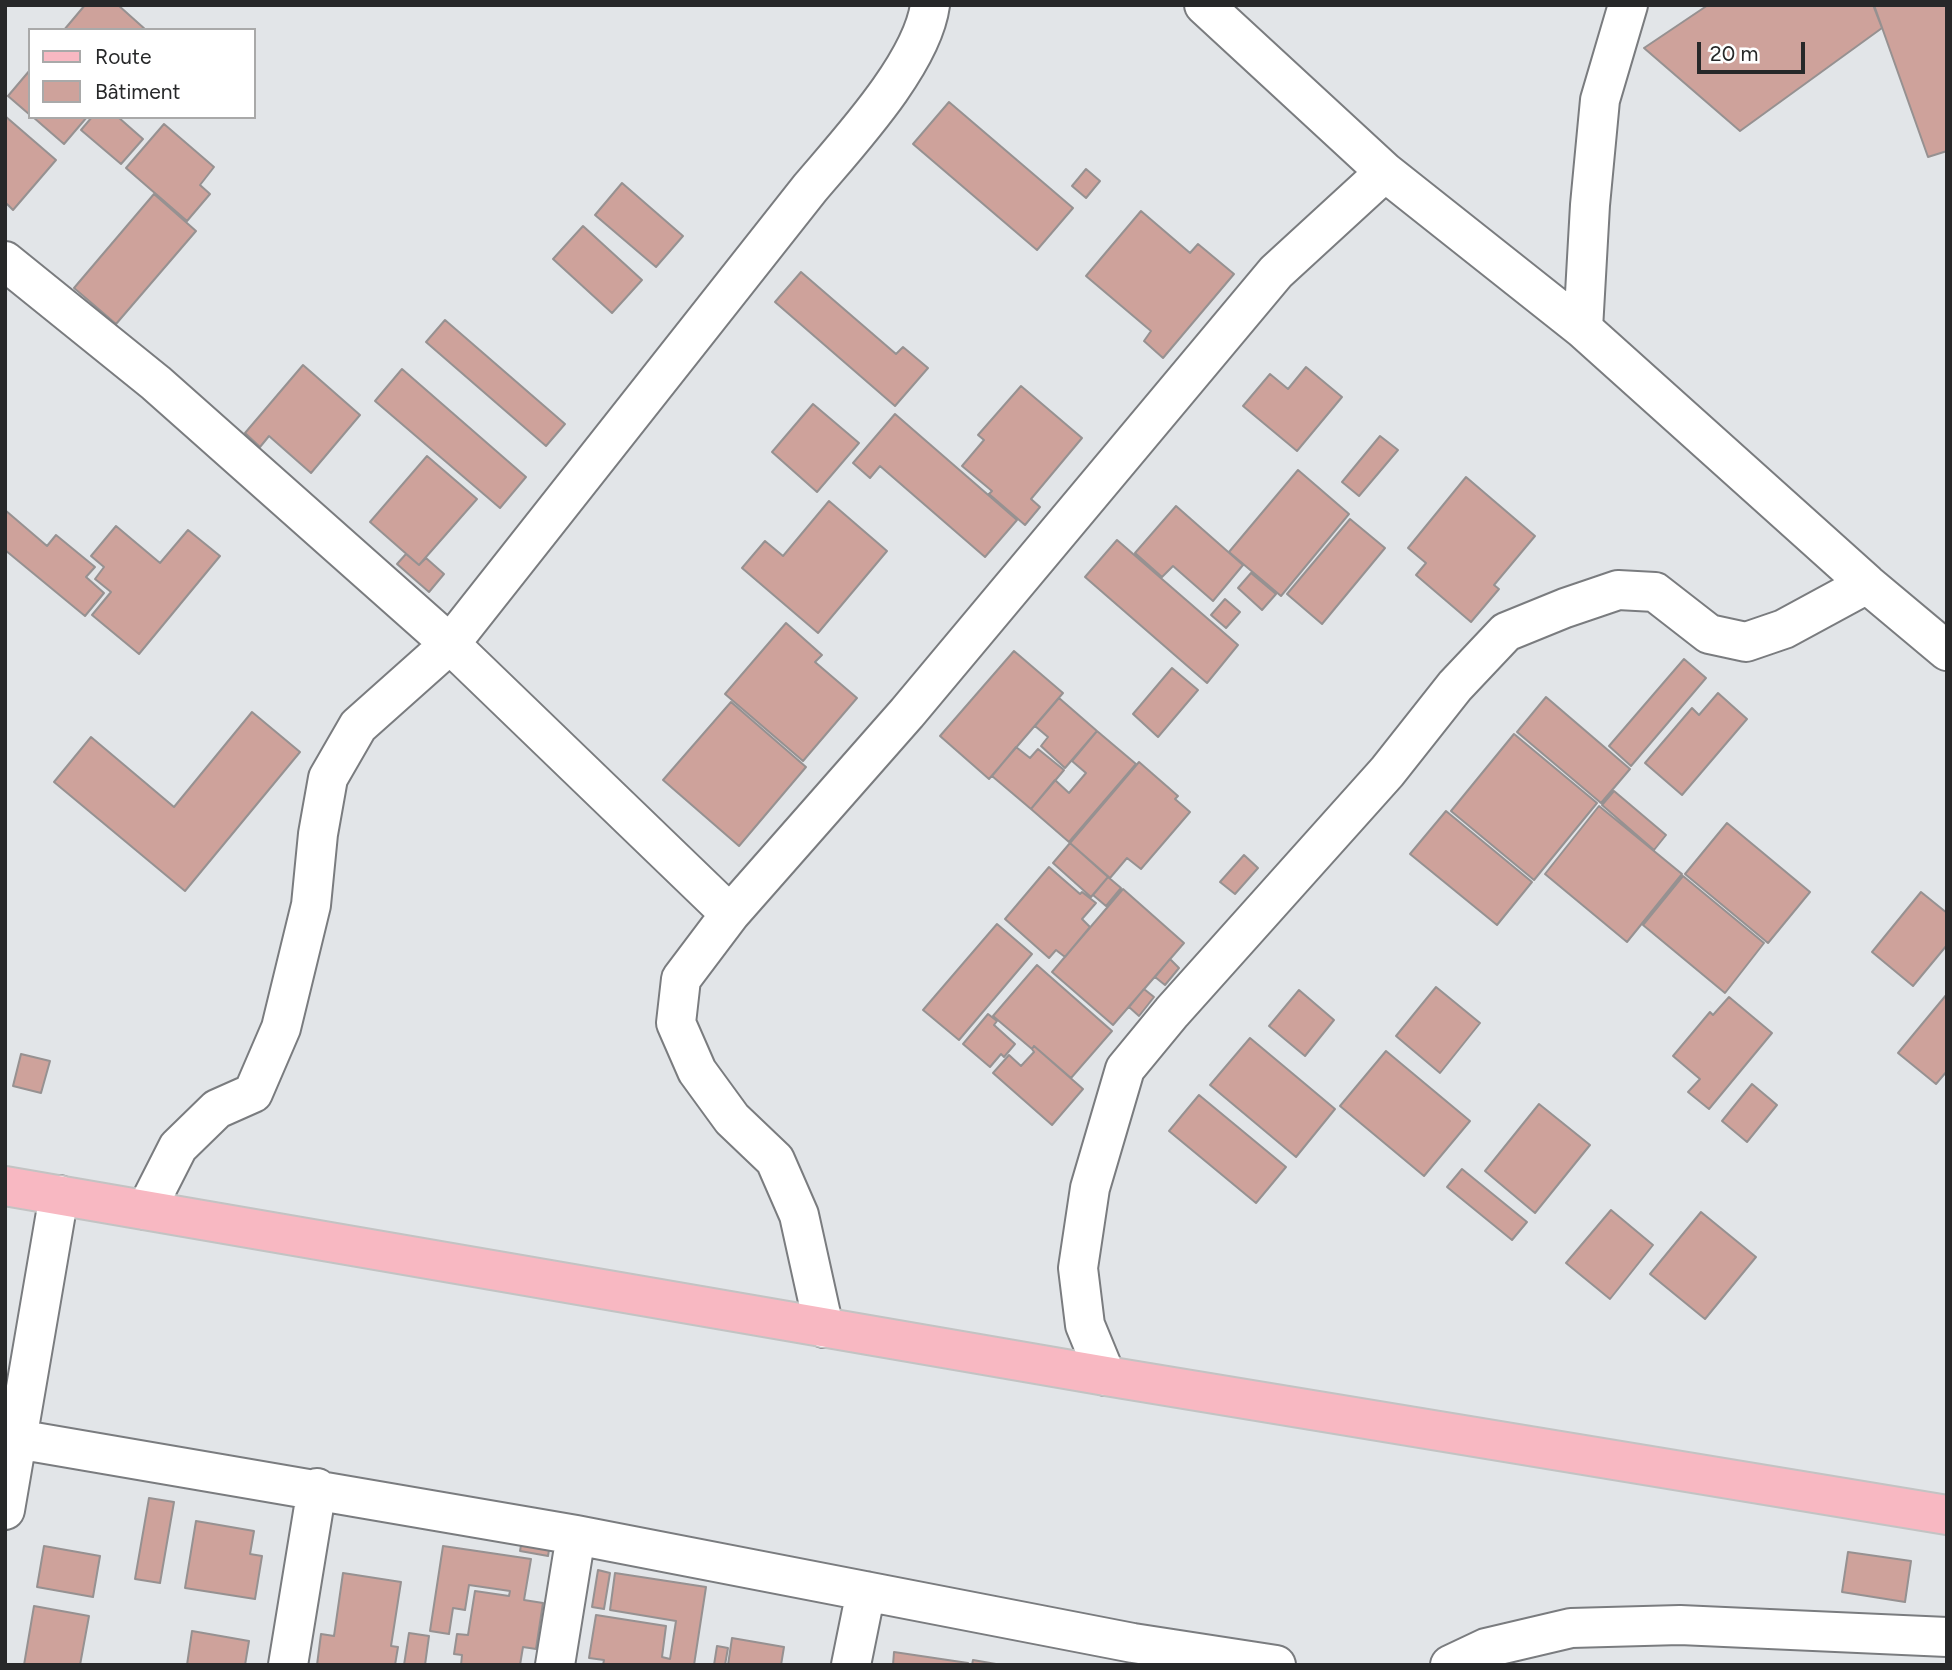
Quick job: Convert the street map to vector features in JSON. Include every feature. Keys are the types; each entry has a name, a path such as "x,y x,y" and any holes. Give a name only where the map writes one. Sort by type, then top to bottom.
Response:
{"main road":[{"path":"5,1186 1105,1376 1947,1514"}],"street":[{"path":"146,1210 178,1147 217,1109 253,1093 281,1027 311,905 318,834 328,778 358,726 450,644 810,188 866,122 917,48 930,5"},
{"path":"1204,5 1385,172 1583,328 1867,584 1947,651"},
{"path":"1583,328 1590,205 1600,100 1628,5"},
{"path":"824,1328 799,1215 775,1160 732,1119 696,1071 676,1023 681,979 730,914 907,713 1276,272 1385,172"},
{"path":"5,261 156,383 450,644 730,914"},
{"path":"1105,1376 1085,1325 1078,1268 1090,1188 1125,1069 1172,1012 1387,772 1455,686 1506,632 1618,590 1655,592 1709,634 1746,642 1784,629 1867,584"},
{"path":"5,1510 11,1437 59,1195"},
{"path":"11,1437 576,1535 866,1591 1132,1654 1276,1665"},
{"path":"288,1665 317,1489"},
{"path":"555,1665 576,1535"},
{"path":"851,1665 866,1591"},
{"path":"1450,1665 1486,1648 1571,1628 1680,1625 1947,1637"}],"building":[{"path":"85,5 118,5 144,28 66,28"},
{"path":"1708,5 1873,5 1882,28 1740,131 1644,48"},
{"path":"1874,5 1947,5 1947,151 1928,157"},
{"path":"28,72 28,113 8,96"},
{"path":"949,102 1073,208 1037,250 913,144"},
{"path":"5,116 56,160 13,210 7,204 5,206"},
{"path":"35,119 85,119 64,144"},
{"path":"90,119 120,119 143,139 121,164 81,130"},
{"path":"164,124 214,167 200,185 210,194 187,221 126,168"},
{"path":"1086,169 1100,181 1086,198 1072,186"},
{"path":"622,183 683,236 656,267 595,215"},
{"path":"154,194 196,231 116,324 74,288"},
{"path":"1141,211 1190,253 1198,244 1234,274 1163,358 1144,341 1151,331 1086,276"},
{"path":"583,226 642,280 612,313 553,259"},
{"path":"801,272 896,354 903,347 928,368 895,406 775,302"},
{"path":"445,320 565,424 546,446 426,342"},
{"path":"303,365 360,415 311,473 269,436 260,447 245,433"},
{"path":"1306,367 1342,397 1297,451 1243,406 1270,374 1288,389"},
{"path":"402,369 526,477 500,508 375,401"},
{"path":"1021,386 1082,438 1031,499 1040,507 1025,525 989,494 992,491 962,466 984,440 978,435"},
{"path":"813,404 859,443 817,492 772,452"},
{"path":"895,414 1017,520 985,557 880,466 870,478 853,463"},
{"path":"1380,436 1398,450 1359,496 1342,482"},
{"path":"427,456 477,499 419,565 370,522"},
{"path":"1298,470 1349,514 1281,596 1229,552"},
{"path":"1466,477 1535,536 1494,585 1499,589 1471,622 1416,575 1426,563 1408,548"},
{"path":"829,501 887,551 818,633 742,568 765,541 783,556"},
{"path":"1176,506 1243,565 1213,601 1173,566 1162,577 1135,553"},
{"path":"5,510 47,546 56,535 95,567 86,577 104,593 85,616 5,550"},
{"path":"1350,519 1385,548 1322,624 1287,594"},
{"path":"116,526 160,563 188,530 220,556 139,654 92,615 111,592 95,579 104,567 91,556"},
{"path":"1117,540 1238,645 1207,683 1085,577"},
{"path":"406,554 419,565 426,558 444,574 429,592 397,564"},
{"path":"1251,573 1276,594 1262,610 1238,588"},
{"path":"1225,599 1240,612 1226,628 1211,615"},
{"path":"786,623 822,655 815,662 857,698 803,761 725,694"},
{"path":"1014,651 1063,693 989,779 940,736"},
{"path":"1684,659 1706,678 1631,766 1609,746"},
{"path":"1172,668 1198,690 1158,737 1133,714"},
{"path":"1718,693 1747,719 1682,795 1645,763 1692,708 1699,715"},
{"path":"1546,697 1630,769 1601,803 1517,732"},
{"path":"1059,698 1097,731 1065,768 1041,746 1048,737 1035,726"},
{"path":"731,702 806,767 739,846 663,780"},
{"path":"252,712 300,752 185,891 54,782 91,737 174,807"},
{"path":"1097,731 1136,764 1069,842 1031,809 1055,780 1069,793 1086,773 1072,761"},
{"path":"1514,734 1597,803 1534,880 1451,811"},
{"path":"1016,747 1030,758 1038,749 1064,770 1031,809 992,776"},
{"path":"1139,762 1178,796 1175,799 1190,812 1141,869 1127,858 1110,878 1070,843"},
{"path":"1614,791 1666,835 1654,850 1602,805"},
{"path":"1599,806 1682,874 1627,942 1545,874"},
{"path":"1446,811 1532,882 1497,925 1410,854"},
{"path":"1727,823 1810,892 1768,943 1685,874"},
{"path":"1070,843 1108,877 1091,897 1053,863"},
{"path":"1244,855 1258,868 1235,894 1220,882"},
{"path":"1049,867 1080,894 1082,892 1096,903 1082,919 1090,927 1065,957 1056,950 1049,958 1005,919"},
{"path":"1683,876 1764,943 1725,993 1643,925"},
{"path":"1108,877 1121,888 1106,906 1093,895"},
{"path":"1123,889 1184,943 1113,1025 1052,972"},
{"path":"1921,892 1947,913 1947,945 1913,986 1872,952"},
{"path":"997,924 1032,954 959,1040 923,1010"},
{"path":"1170,959 1179,968 1165,985 1155,977"},
{"path":"1037,965 1112,1031 1071,1078 993,1016"},
{"path":"1436,987 1480,1023 1440,1073 1396,1036"},
{"path":"1144,989 1154,997 1139,1016 1129,1007"},
{"path":"1299,990 1334,1020 1305,1056 1269,1026"},
{"path":"1947,994 1947,1071 1936,1084 1898,1053"},
{"path":"1729,997 1772,1033 1709,1109 1688,1092 1700,1079 1673,1056 1710,1012 1713,1015"},
{"path":"988,1014 997,1021 994,1025 1015,1044 1004,1057 1001,1054 990,1067 963,1044"},
{"path":"1250,1038 1335,1109 1296,1157 1210,1085"},
{"path":"1034,1046 1083,1089 1052,1125 993,1073 1009,1055 1021,1066 1034,1052"},
{"path":"1386,1051 1470,1121 1424,1176 1340,1106"},
{"path":"21,1054 50,1061 41,1093 13,1086"},
{"path":"1752,1084 1777,1105 1747,1142 1722,1121"},
{"path":"1199,1095 1286,1167 1256,1203 1169,1131"},
{"path":"1539,1104 1590,1145 1535,1213 1485,1171"},
{"path":"1462,1169 1527,1222 1512,1240 1447,1187"},
{"path":"1611,1210 1653,1245 1610,1299 1566,1263"},
{"path":"1701,1212 1756,1257 1705,1319 1650,1274"},
{"path":"149,1498 174,1502 160,1583 135,1579"},
{"path":"196,1521 254,1531 250,1554 262,1556 255,1599 185,1588"},
{"path":"522,1540 550,1544 548,1556 520,1551"},
{"path":"44,1546 100,1556 93,1597 37,1587"},
{"path":"443,1546 531,1559 524,1600 543,1603 536,1649 523,1647 520,1665 461,1665 462,1655 454,1654 457,1634 468,1635 475,1591 509,1596 510,1591 469,1585 465,1610 453,1608 449,1634 430,1631"},
{"path":"1848,1552 1911,1561 1905,1602 1842,1592"},
{"path":"598,1570 610,1573 604,1609 592,1607"},
{"path":"343,1573 401,1582 391,1646 398,1647 395,1665 317,1665 321,1634 334,1636"},
{"path":"615,1573 706,1587 694,1665 603,1665 604,1660 589,1658 596,1615 666,1626 662,1657 670,1659 676,1621 610,1610"},
{"path":"34,1606 89,1616 80,1665 24,1665"},
{"path":"192,1631 249,1641 245,1665 187,1665"},
{"path":"409,1633 429,1636 425,1665 404,1665"},
{"path":"732,1638 784,1647 781,1665 728,1665"},
{"path":"717,1646 728,1648 725,1665 714,1665"},
{"path":"894,1652 968,1663 893,1665"},
{"path":"973,1660 996,1664 996,1665 972,1665"}]}
